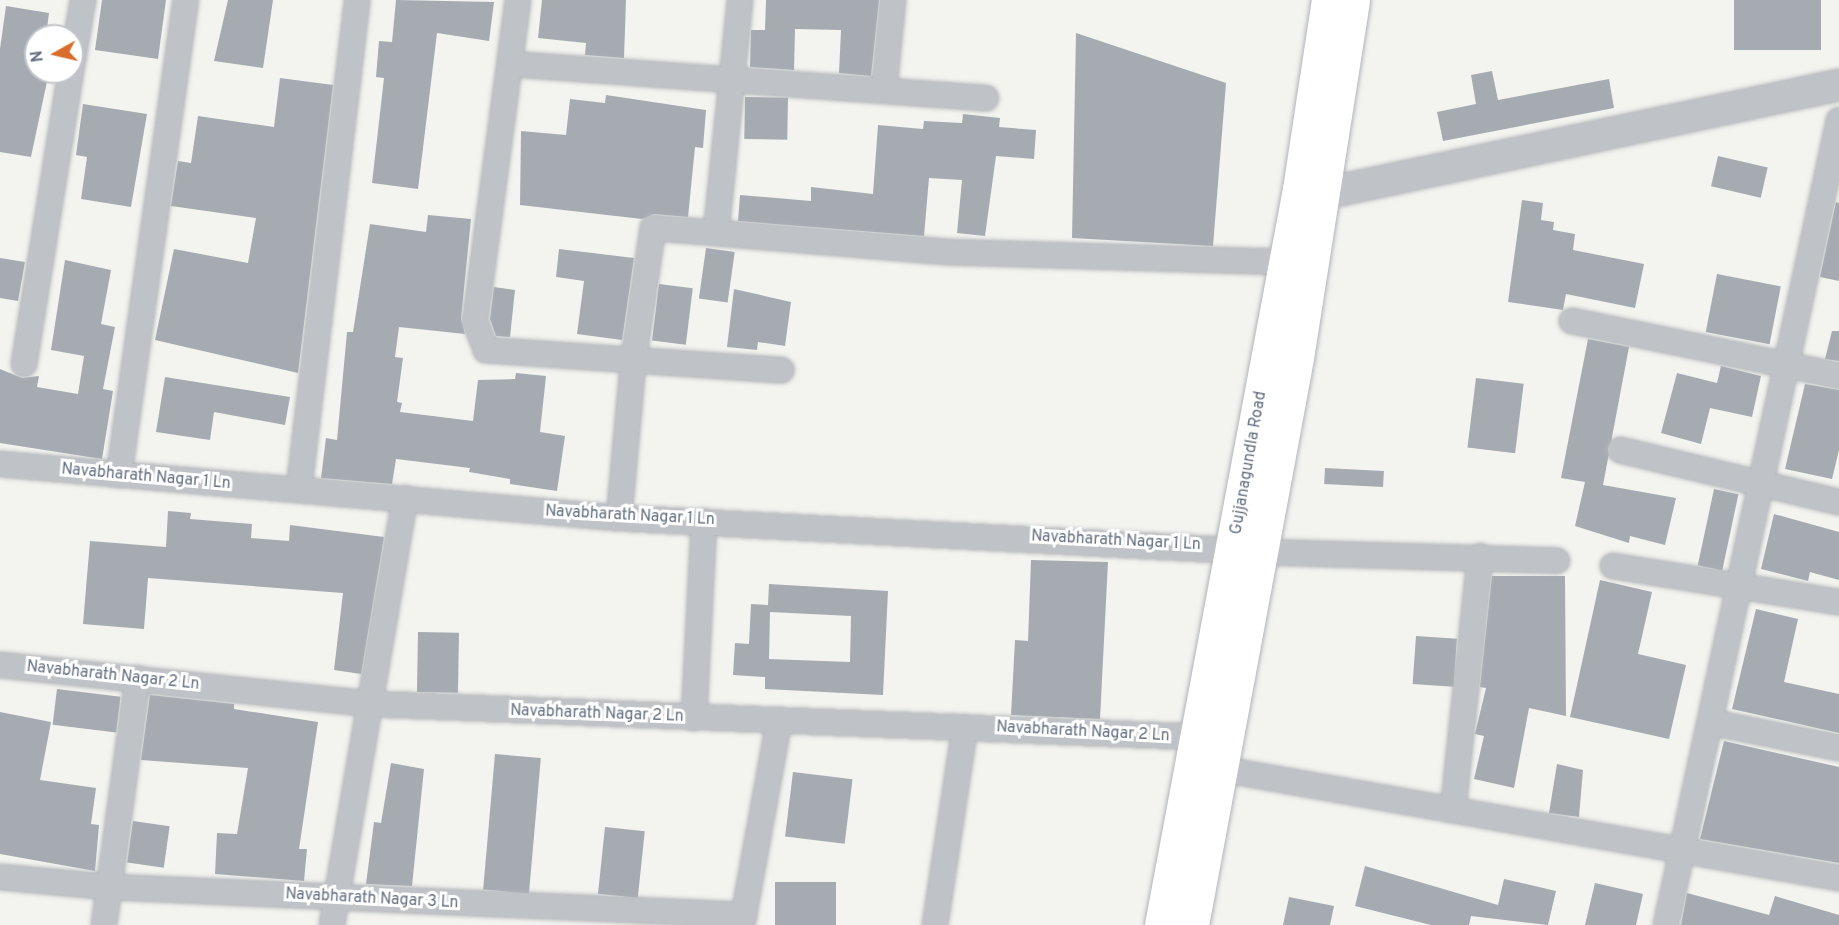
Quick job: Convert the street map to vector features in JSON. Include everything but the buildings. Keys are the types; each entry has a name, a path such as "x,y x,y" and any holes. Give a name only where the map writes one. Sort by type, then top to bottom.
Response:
{"main road":[{"name":"Gujjanagundla Road","path":"1192,925 1220,769 1286,262 1312,190 1328,0"},
{"name":"Gujjanagundla Road","path":"1161,925 1196,737 1248,550 1312,190 1353,0"}],"street":[{"path":"78,24 82,0"},
{"path":"120,475 186,0"},
{"path":"299,489 357,0"},
{"path":"518,0 477,337 486,350 633,363 781,370"},
{"path":"716,233 729,78 740,0"},
{"path":"884,90 893,0"},
{"path":"510,64 986,98"},
{"path":"24,364 69,84"},
{"path":"1312,190 1839,85"},
{"path":"1666,925 1839,120"},
{"path":"619,518 633,363 653,228 946,252 1286,262"},
{"path":"1572,321 1839,376"},
{"path":"1620,450 1761,481 1839,502"},
{"name":"Navabharath Nagar 1 Ln","path":"0,464 619,518 1248,550 1480,556 1557,561"},
{"path":"332,925 374,704 405,498"},
{"path":"694,718 704,521"},
{"path":"1454,810 1480,556"},
{"path":"1613,566 1741,583 1839,602"},
{"name":"Navabharath Nagar 2 Ln","path":"0,665 374,704 1196,737"},
{"path":"104,925 138,678"},
{"path":"743,920 779,721"},
{"path":"1710,722 1839,748"},
{"path":"935,925 965,727"},
{"path":"1220,769 1839,879"},
{"name":"Navabharath Nagar 3 Ln","path":"0,877 110,887 336,897 516,915 743,920"}]}
